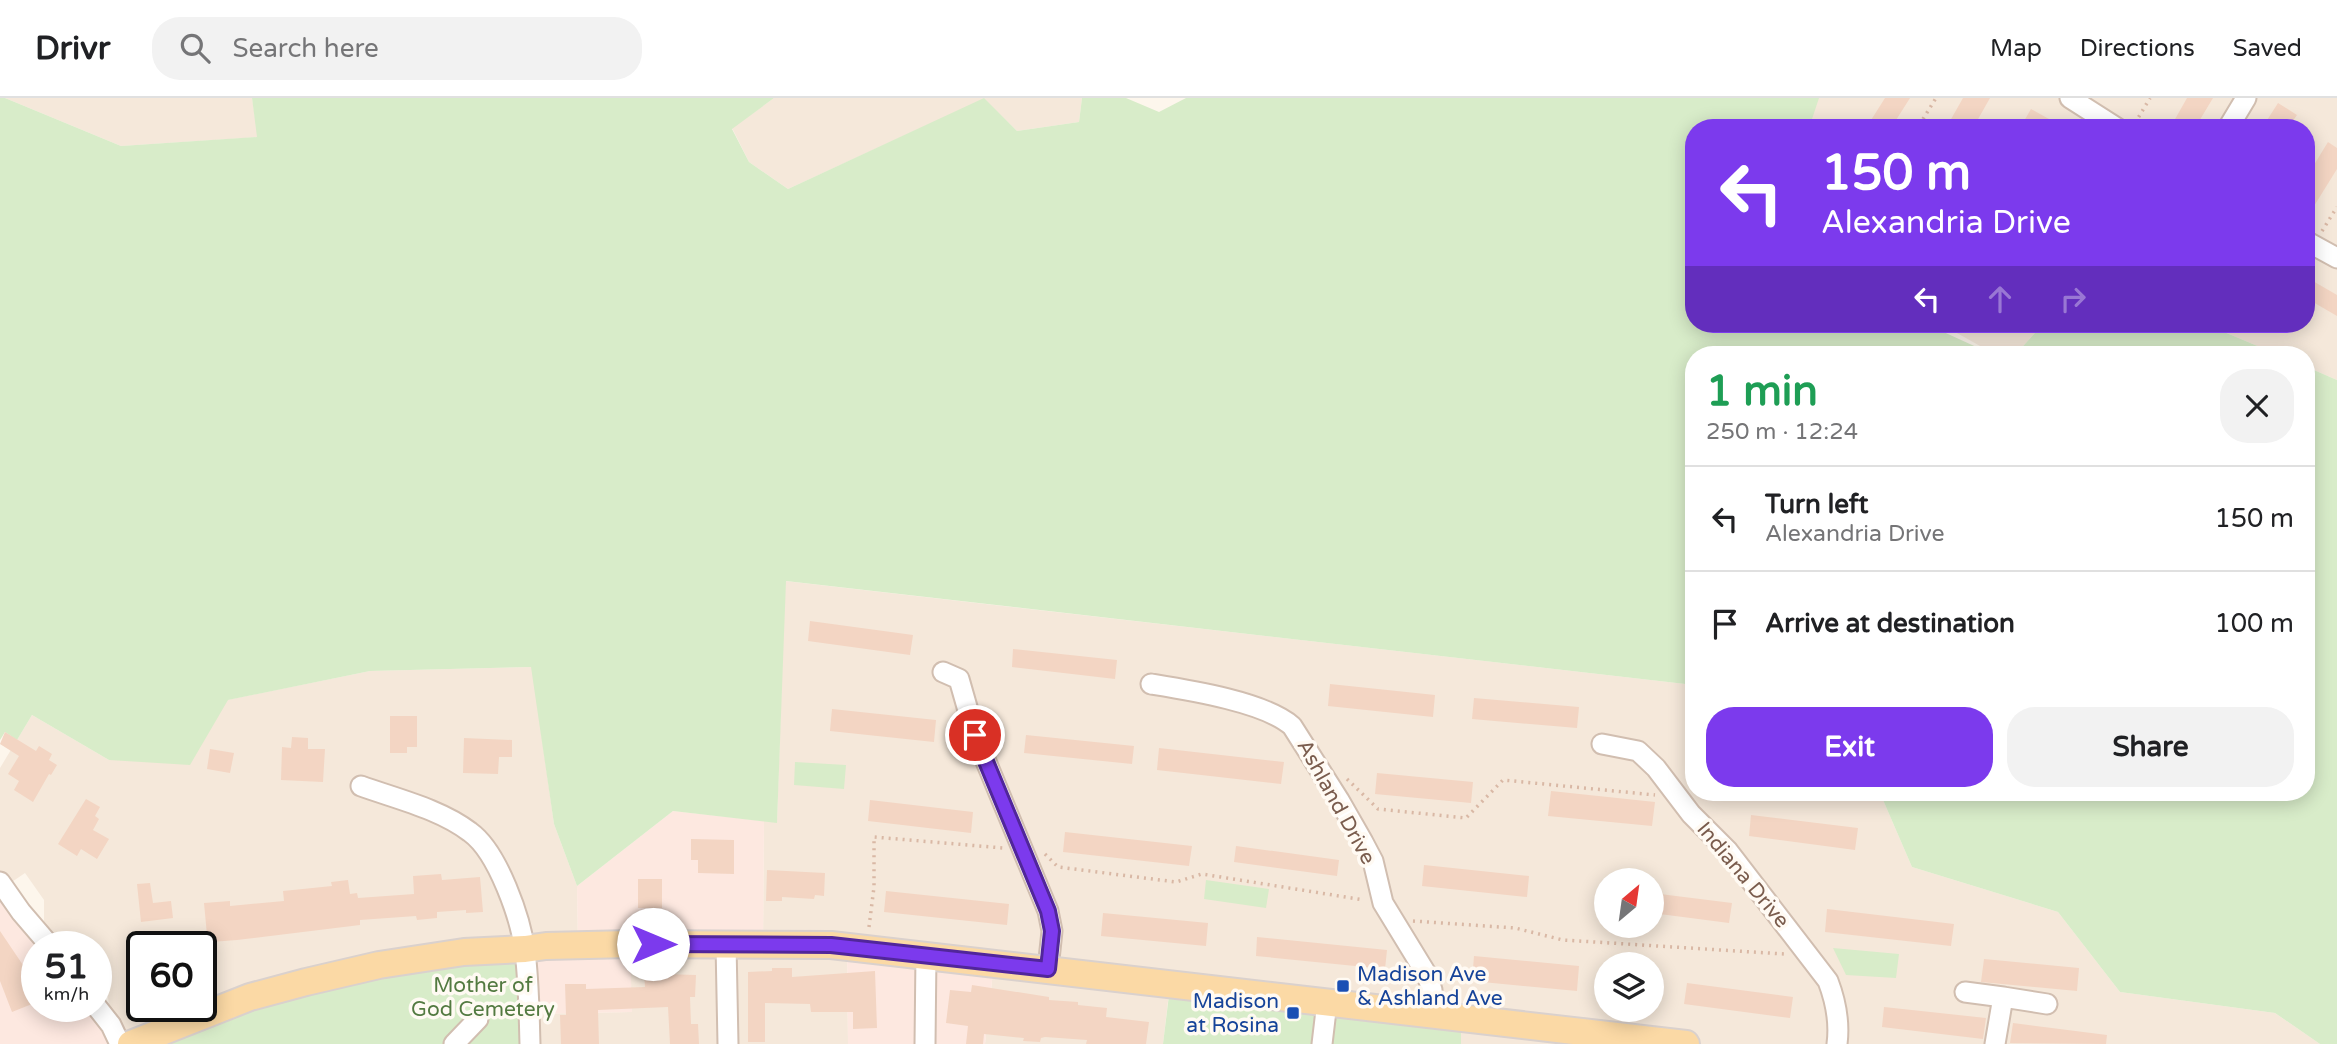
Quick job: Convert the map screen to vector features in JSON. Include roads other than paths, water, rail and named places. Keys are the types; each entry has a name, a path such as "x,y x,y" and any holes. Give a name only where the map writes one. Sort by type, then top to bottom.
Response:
{"main road":[{"path":"131,1044 250,997 379,965 464,952 579,944 831,945 866,948 1683,1044"}],"street":[{"path":"2070,98 2103,119"},
{"path":"2233,119 2246,98"},
{"path":"2315,246 2337,258"},
{"path":"943,671 959,680 975,735 1048,911 1052,931 1048,969"},
{"name":"Ashland Drive","path":"1151,684 1259,708 1284,719 1298,734 1373,861 1383,903 1427,975 1432,990 1433,1014"},
{"name":"Indiana Drive","path":"1602,744 1638,751 1656,768 1691,814 1728,851 1808,952 1828,981 1837,1004 1837,1044"},
{"path":"361,786 441,815 470,831 488,849 505,882 525,949 530,1044"},
{"path":"0,882 37,931"},
{"path":"726,944 728,1044"},
{"path":"925,1044 926,955"},
{"path":"1965,992 2047,1004"},
{"path":"1995,1044 2003,997"},
{"path":"1322,1044 1327,1002"},
{"path":"454,1044 478,1019"},
{"path":"108,1022 120,1044"}],"place":[{"name":"Madison Ave & Ashland Ave","path":"1343,986"},
{"name":"Madison at Rosina","path":"1293,1013"}],"park label":[{"name":"Mother of God Cemetery","path":"483,997"}]}
